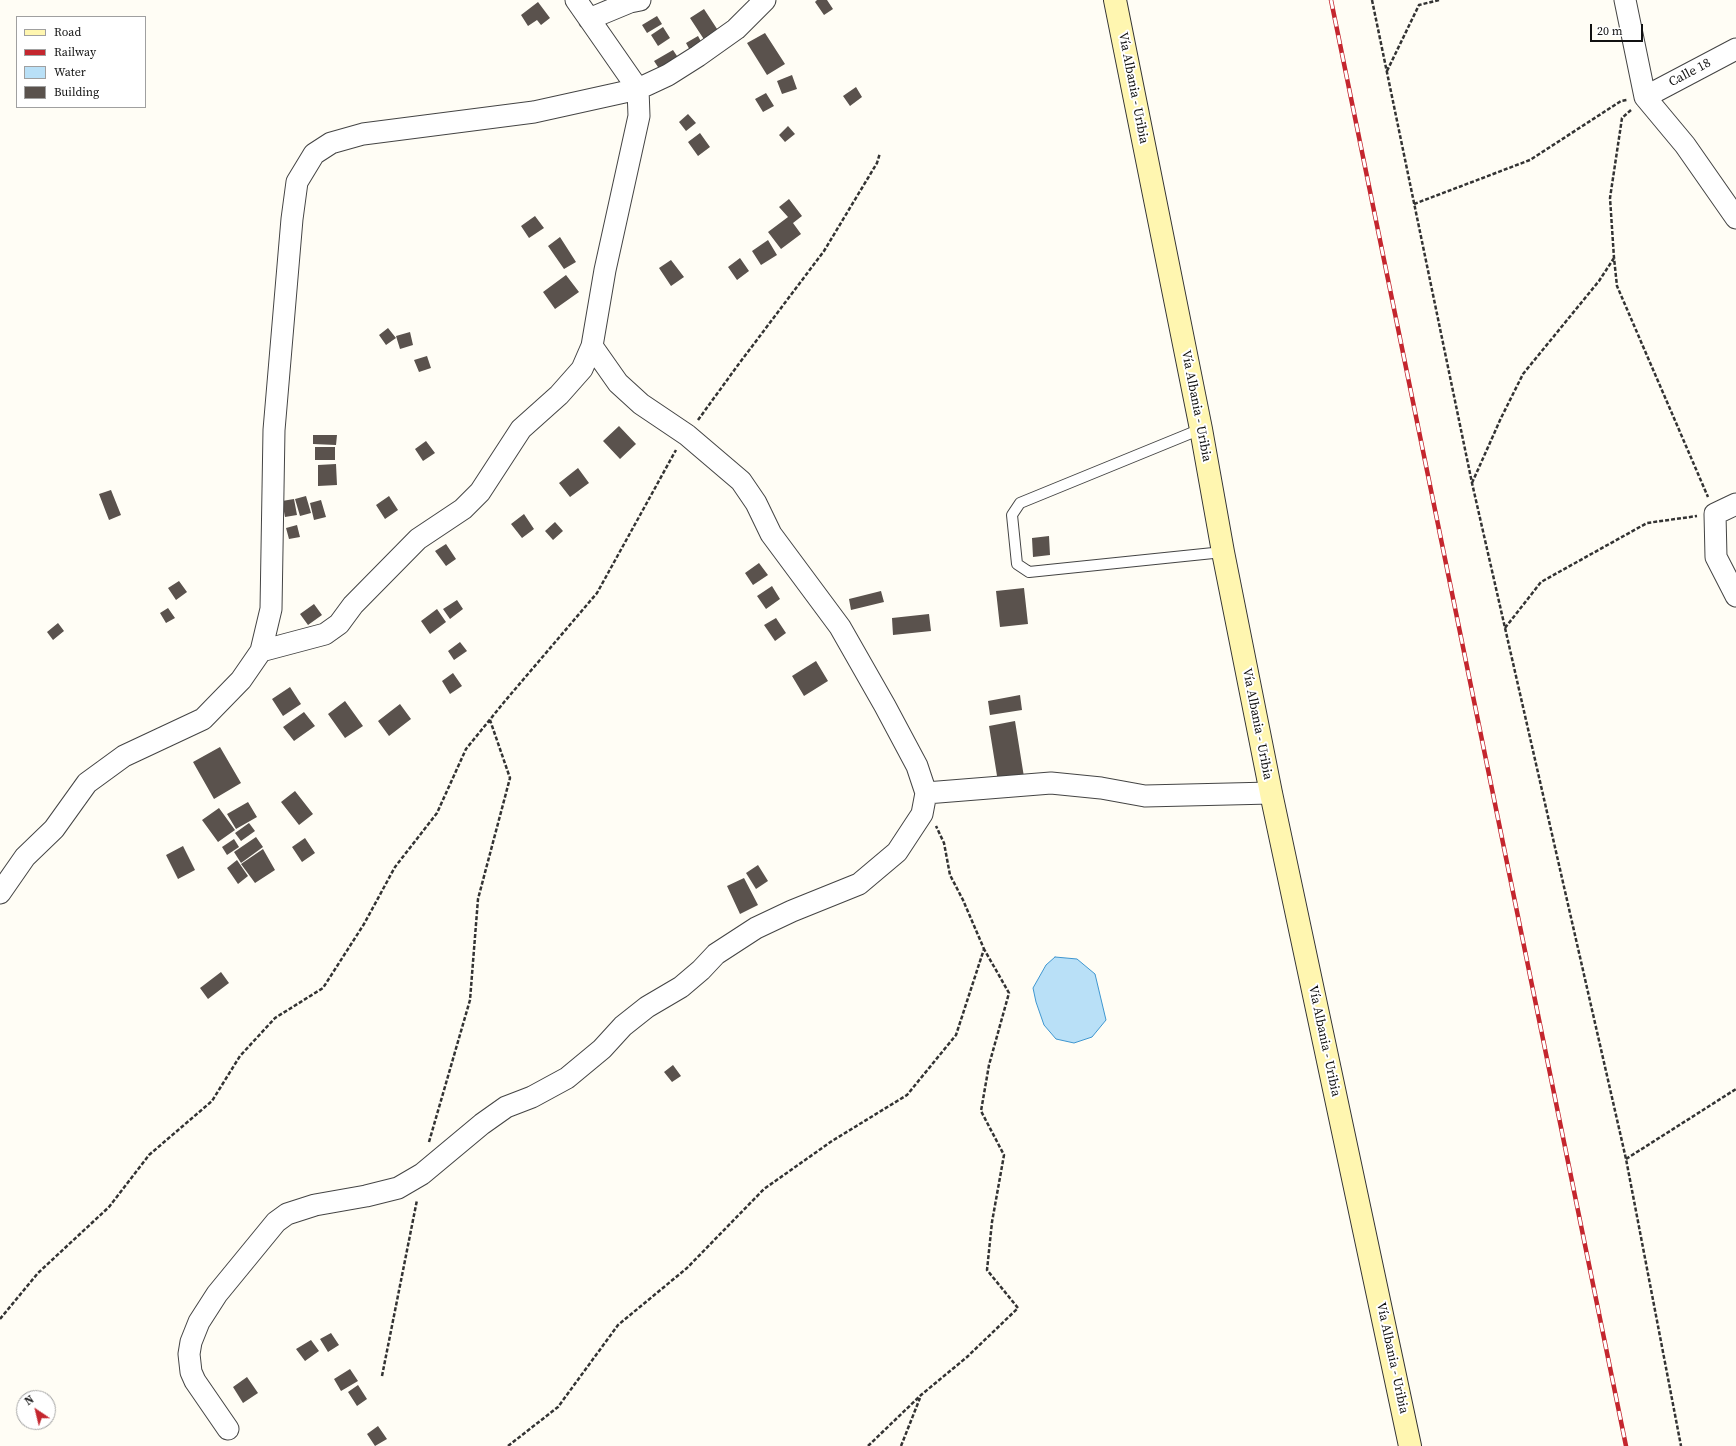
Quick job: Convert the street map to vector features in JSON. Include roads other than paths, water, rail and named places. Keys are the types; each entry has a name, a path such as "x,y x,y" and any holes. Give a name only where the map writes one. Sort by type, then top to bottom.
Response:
{"main road":[{"name":"Vía Albania - Uribia","path":"1115,0 1201,429 1223,552 1271,792 1410,1446"}],"street":[{"path":"262,650 325,634 340,624 353,605 418,539 463,509 480,492 521,429 560,395 582,369 592,346 605,270 639,116 638,89 576,0"},
{"path":"589,19 630,2 640,0"},
{"path":"0,893 25,857 54,829 87,783 124,756 204,719 241,680 262,650 271,609 274,430 292,219 297,182 314,154 330,143 362,134 534,112 638,89 668,75 698,56 736,29 765,0"},
{"path":"1625,0 1645,97 1685,145 1736,218"},
{"name":"Calle 18","path":"1645,97 1736,49"},
{"path":"228,1429 195,1381 191,1372 189,1354 199,1322 217,1294 276,1222 287,1214 315,1205 366,1196 398,1188 422,1174 482,1124 506,1107 532,1098 567,1078 602,1049 623,1026 648,1007 686,982 701,970 716,954 756,928 792,911 859,884 897,852 922,814 926,793 916,766 885,706 840,627 771,534 756,503 741,481 687,435 640,404 618,383 592,346"},
{"path":"1736,504 1715,514 1716,557 1736,596"},
{"path":"926,793 1051,783 1101,788 1145,796 1271,792"}],"lane":[{"path":"1201,429 1020,503 1012,515 1017,564 1029,572 1223,552"}],"water":[{"path":"1055,957 1077,959 1095,974 1106,1020 1092,1037 1074,1043 1056,1039 1044,1025 1033,988 1046,965"}],"railway":[{"path":"1331,0 1626,1446"}]}
